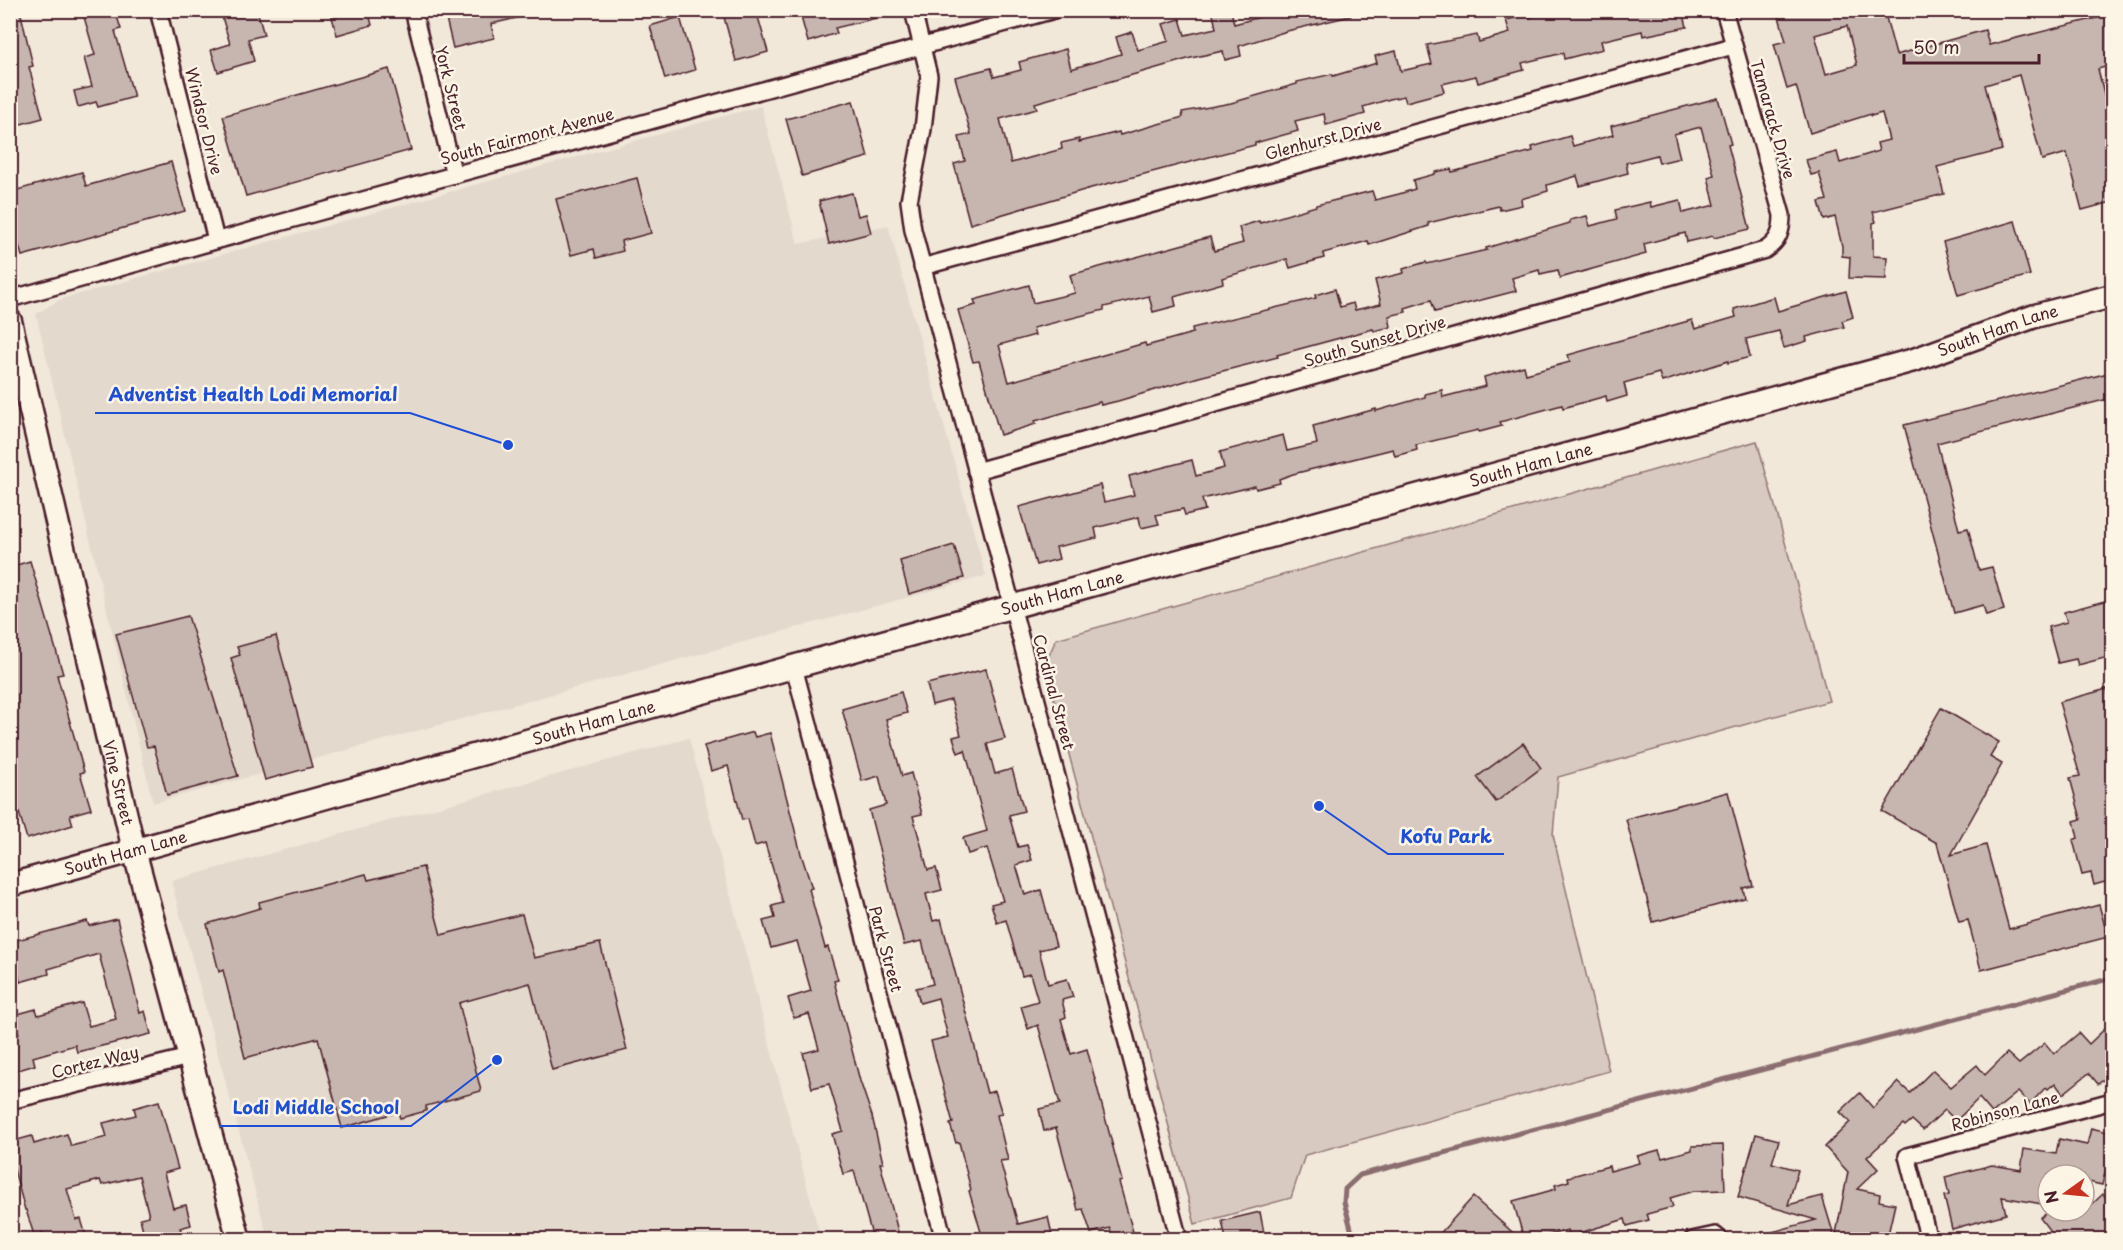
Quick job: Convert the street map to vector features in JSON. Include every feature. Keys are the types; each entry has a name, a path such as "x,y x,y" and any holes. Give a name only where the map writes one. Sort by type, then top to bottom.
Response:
{"main road":[{"name":"South Ham Lane","path":"10,885 1013,606 1914,360 2036,316 2112,296"},
{"name":"Vine Street","path":"10,321 134,850 239,1239"}],"street":[{"name":"Windsor Drive","path":"158,10 216,240"},
{"name":"York Street","path":"414,10 454,175"},
{"name":"Cardinal Street","path":"913,10 929,76 923,129 909,201 913,230 1179,1239"},
{"name":"South Fairmont Avenue","path":"10,299 216,240 1054,10"},
{"name":"Tamarack Drive","path":"1724,10 1782,215 1779,237"},
{"name":"Glenhurst Drive","path":"922,267 1733,46"},
{"name":"South Sunset Drive","path":"976,471 1765,250 1772,246 1779,237"},
{"name":"Park Street","path":"794,667 944,1239"},
{"name":"Cortez Way","path":"10,1101 189,1057"},
{"name":"Robinson Lane","path":"1929,1239 1907,1156 2112,1101"},
{"path":"1692,1239 1707,1235 1715,1235 1721,1239"}],"shaded area":[{"path":"761,106 798,244 888,225 986,576 153,803 36,314 61,299"},
{"path":"1757,441 1829,701 1558,777 1553,835 1609,1071 1305,1155 1291,1198 1195,1224 1045,665 1056,639"},
{"path":"689,738 821,1239 268,1239 171,881"}],"building":[{"path":"10,10 20,10 33,66 29,67 43,118 10,127"},
{"path":"82,10 115,10 121,29 115,31 134,97 98,107 96,102 78,107 74,91 92,87 84,58 95,55"},
{"path":"220,10 257,10 264,35 248,39 254,61 218,72 211,50 230,44"},
{"path":"330,10 368,10 372,25 337,35"},
{"path":"444,10 524,10 525,16 491,24 494,38 453,48"},
{"path":"722,10 756,10 768,52 736,61"},
{"path":"799,10 884,10 885,16 835,28 837,33 808,42"},
{"path":"1212,10 1231,10 1234,24 1264,16 1263,10 1350,10 1351,16 1287,31 1239,46 1241,56 1225,60 1223,51 1191,58 1035,103 1037,109 1000,119 1011,163 1062,149 1061,143 1079,139 1079,142 1119,132 1120,135 1183,117 1182,112 1231,103 1297,84 1297,82 1332,74 1333,76 1377,63 1375,56 1396,51 1401,71 1432,64 1427,45 1477,35 1479,42 1510,33 1506,20 1528,15 1529,18 1555,10 1683,10 1687,27 1643,36 1642,31 1601,41 1603,49 1564,59 1563,53 1522,63 1524,70 1478,83 1476,76 1442,84 1444,92 1406,102 1404,96 1390,99 1363,107 1365,114 1326,125 1324,114 1295,121 1298,131 1255,143 1255,145 1091,188 970,224 954,164 965,161 959,137 971,134 955,77 991,68 994,77 1021,70 1019,62 1066,49 1071,69 1121,54 1116,37 1132,32 1138,50 1169,41 1163,24 1180,19 1185,35 1216,28"},
{"path":"1777,10 1884,10 1896,55 1985,30 1989,45 2112,14 2112,65 2098,69 2105,98 2112,96 2112,202 2082,210 2067,153 2042,160 2019,75 1985,85 2002,150 1937,167 1944,194 1873,212 1876,222 1873,223 1873,256 1887,257 1886,279 1849,278 1850,257 1842,256 1835,217 1824,220 1819,202 1827,200 1819,173 1811,175 1806,160 1837,152 1840,163 1879,151 1877,143 1889,140 1882,113 1871,116 1871,114 1810,133 1796,86 1787,89 1774,44 1786,41","holes":["1847,26 1857,65 1826,74 1815,35"]},
{"path":"680,17 695,70 665,79 650,26"},
{"path":"389,69 411,150 246,196 223,116"},
{"path":"1718,98 1750,229 1687,242 1685,233 1644,244 1646,254 1560,278 1558,270 1540,274 1539,270 1512,278 1516,291 1435,312 1431,300 1405,308 1406,312 1389,316 1391,327 1374,331 1373,329 1277,355 1278,357 1118,401 1101,405 1100,402 1035,421 1036,424 1000,435 979,361 973,362 958,310 976,305 974,300 1029,285 1033,303 1075,293 1070,275 1210,237 1214,251 1243,243 1239,227 1372,191 1375,200 1399,194 1415,189 1413,180 1435,174 1435,172 1451,169 1452,172 1533,151 1532,147 1570,136 1573,146 1613,135 1611,126","holes":["1701,127 1714,175 1708,177 1715,205 1683,213 1680,200 1651,207 1650,202 1615,210 1617,219 1590,226 1587,216 1486,248 1487,250 1427,264 1426,262 1403,269 1404,273 1375,280 1381,304 1355,310 1353,303 1340,307 1335,289 1315,295 1316,298 1192,328 1193,333 1146,346 1145,343 1009,382 999,345 1035,335 1033,328 1104,310 1104,307 1149,296 1153,312 1176,306 1174,297 1223,283 1222,278 1287,259 1290,268 1324,258 1323,253 1368,241 1369,245 1429,226 1428,223 1499,206 1500,210 1522,205 1521,199 1548,191 1547,185 1577,176 1580,186 1628,173 1626,163 1657,155 1659,163 1680,158 1674,134"]},
{"path":"853,101 868,157 802,176 786,119"},
{"path":"171,162 185,211 22,256 10,214 10,192 82,172 86,186"},
{"path":"637,178 651,233 621,241 623,251 596,258 594,249 571,255 556,199"},
{"path":"852,193 858,216 866,214 871,233 829,244 819,201"},
{"path":"2015,221 2030,275 1958,295 1943,242"},
{"path":"1846,291 1853,317 1842,321 1844,327 1806,337 1807,341 1784,348 1779,331 1746,339 1750,357 1728,363 1728,361 1662,382 1659,373 1624,383 1627,396 1607,402 1606,396 1563,408 1562,405 1500,422 1502,426 1416,445 1417,450 1395,456 1393,449 1293,474 1279,479 1280,483 1256,489 1255,486 1202,499 1205,510 1185,515 1183,509 1156,515 1159,524 1141,528 1139,517 1095,528 1097,538 1056,547 1059,559 1036,565 1019,507 1100,485 1104,502 1134,495 1129,476 1192,460 1196,476 1224,468 1220,452 1283,435 1287,451 1317,444 1313,426 1376,409 1376,411 1442,390 1443,397 1486,386 1484,377 1524,366 1526,374 1570,362 1568,355 1692,320 1695,329 1736,317 1734,309 1774,297 1778,311"},
{"path":"2108,373 2112,398 1937,443 1959,530 1968,528 1979,570 1992,567 2004,610 1986,615 1983,605 1954,613 1904,425"},
{"path":"954,545 964,578 909,594 900,561"},
{"path":"30,561 63,674 57,675 84,772 80,773 91,809 70,815 73,825 27,839 10,783 10,567"},
{"path":"2112,599 2112,656 2078,665 2076,659 2058,663 2048,627 2067,622 2064,612"},
{"path":"188,616 238,776 167,795 154,746 147,747 116,634"},
{"path":"276,636 312,767 265,780 231,658 240,655 237,647"},
{"path":"986,669 1005,739 987,744 995,774 1012,769 1024,811 1009,815 1018,847 1027,845 1032,860 1016,865 1025,895 1041,890 1056,946 1039,950 1048,984 1067,979 1073,997 1062,1000 1066,1017 1061,1019 1071,1054 1087,1049 1135,1239 1113,1239 1110,1228 1091,1233 1083,1209 1078,1210 1056,1128 1044,1131 1039,1109 1060,1104 1038,1025 1028,1029 1021,1006 1038,1001 1030,974 1022,976 1006,920 997,923 991,904 1003,901 987,848 968,854 963,838 987,831 965,750 958,753 953,737 961,735 951,700 932,705 927,684"},
{"path":"2107,689 2112,707 2112,880 2094,885 2091,873 2082,875 2073,840 2078,838 2074,821 2081,819 2070,778 2080,776 2059,702"},
{"path":"901,692 907,713 886,719 902,776 911,773 922,814 913,816 928,870 936,868 942,890 926,894 933,921 941,919 987,1093 995,1091 1002,1114 997,1115 1008,1160 1000,1161 1018,1224 1048,1217 1053,1239 983,1239 969,1191 971,1190 959,1142 956,1143 950,1124 953,1123 931,1041 948,1037 938,998 920,1003 916,988 933,984 922,941 904,945 869,810 886,805 879,776 862,781 842,709"},
{"path":"1941,708 1999,742 1990,757 2002,764 1951,855 1986,845 2009,929 2099,905 2108,937 1981,970 1968,920 1959,922 1937,843 1882,811"},
{"path":"753,732 755,737 770,733 812,888 809,889 825,948 828,947 838,980 834,981 860,1081 872,1116 883,1163 880,1163 900,1239 873,1239 854,1171 843,1174 832,1134 843,1131 829,1084 812,1088 803,1053 819,1049 809,1014 794,1018 788,998 811,991 797,941 771,948 763,921 775,918 772,906 783,903 765,843 755,846 748,819 742,820 728,766 711,771 704,746"},
{"path":"1523,743 1541,768 1496,802 1477,777"},
{"path":"1728,792 1753,886 1743,888 1745,898 1653,922 1626,819"},
{"path":"423,867 441,935 522,914 534,958 600,943 627,1050 552,1070 530,983 459,1003 481,1091 426,1106 426,1111 400,1118 398,1112 342,1128 318,1038 245,1058 223,970 219,972 207,924 260,908 259,902 366,874 368,880"},
{"path":"117,919 140,1013 145,1011 151,1034 77,1052 75,1045 33,1057 35,1065 15,1071 10,1053 10,1036 19,1034 14,1015 36,1009 38,1015 82,1003 89,1026 116,1019 99,954 48,969 49,974 20,982 18,973 10,975 10,942 87,921 89,926"},
{"path":"2112,1022 2112,1073 2098,1084 2089,1073 2063,1094 2055,1083 2048,1089 2046,1087 2030,1104 2018,1092 1992,1113 1979,1098 1956,1121 1945,1110 1923,1130 1912,1120 1905,1126 1903,1124 1867,1157 1878,1169 1857,1189 1880,1194 1879,1201 1895,1204 1887,1239 1835,1239 1848,1172 1825,1147 1850,1122 1840,1112 1860,1093 1873,1108 1898,1082 1910,1093 1933,1070 1951,1087 1977,1065 1985,1075 2007,1053 2019,1064 2045,1043 2054,1054 2079,1033 2089,1044"},
{"path":"159,1101 178,1169 164,1173 173,1208 186,1205 191,1225 180,1228 184,1239 145,1239 140,1218 149,1216 139,1176 102,1185 100,1180 67,1189 76,1220 81,1219 87,1239 45,1239 43,1233 34,1235 10,1155 10,1142 32,1136 34,1144 67,1134 71,1146 107,1137 103,1123 136,1115 134,1108"},
{"path":"2091,1128 2112,1133 2112,1170 2106,1169 2102,1185 2096,1184 2096,1163 2036,1163 2036,1203 2002,1197 2006,1214 1952,1229 1944,1196 1949,1195 1945,1177 1992,1165 2021,1170 2024,1149 2056,1154 2059,1139 2087,1145"},
{"path":"1756,1134 1779,1140 1772,1163 1798,1170 1788,1205 1822,1196 1835,1239 1762,1239 1761,1235 1816,1220 1738,1197"},
{"path":"1723,1145 1725,1190 1694,1191 1670,1198 1673,1207 1647,1214 1649,1220 1627,1226 1625,1219 1570,1236 1568,1230 1534,1239 1524,1239 1513,1201 1556,1189 1555,1185 1569,1181 1568,1177 1609,1166 1610,1171 1639,1163 1637,1156 1659,1150 1662,1158 1692,1150 1692,1146"},
{"path":"2103,1194 2112,1205 2112,1239 2056,1239 2044,1223 2096,1223 2096,1201"},
{"path":"1473,1197 1520,1239 1435,1239"},
{"path":"1260,1212 1264,1233 1247,1236 1248,1239 1226,1239 1222,1221"}],"waterway":[{"path":"1354,1240 1344,1202 1345,1189 1360,1175 2112,978"}],"place":[{"name":"Adventist Health Lodi Memorial","path":"508,445"},
{"name":"Kofu Park","path":"1319,806"},
{"name":"Lodi Middle School","path":"497,1060"}]}
